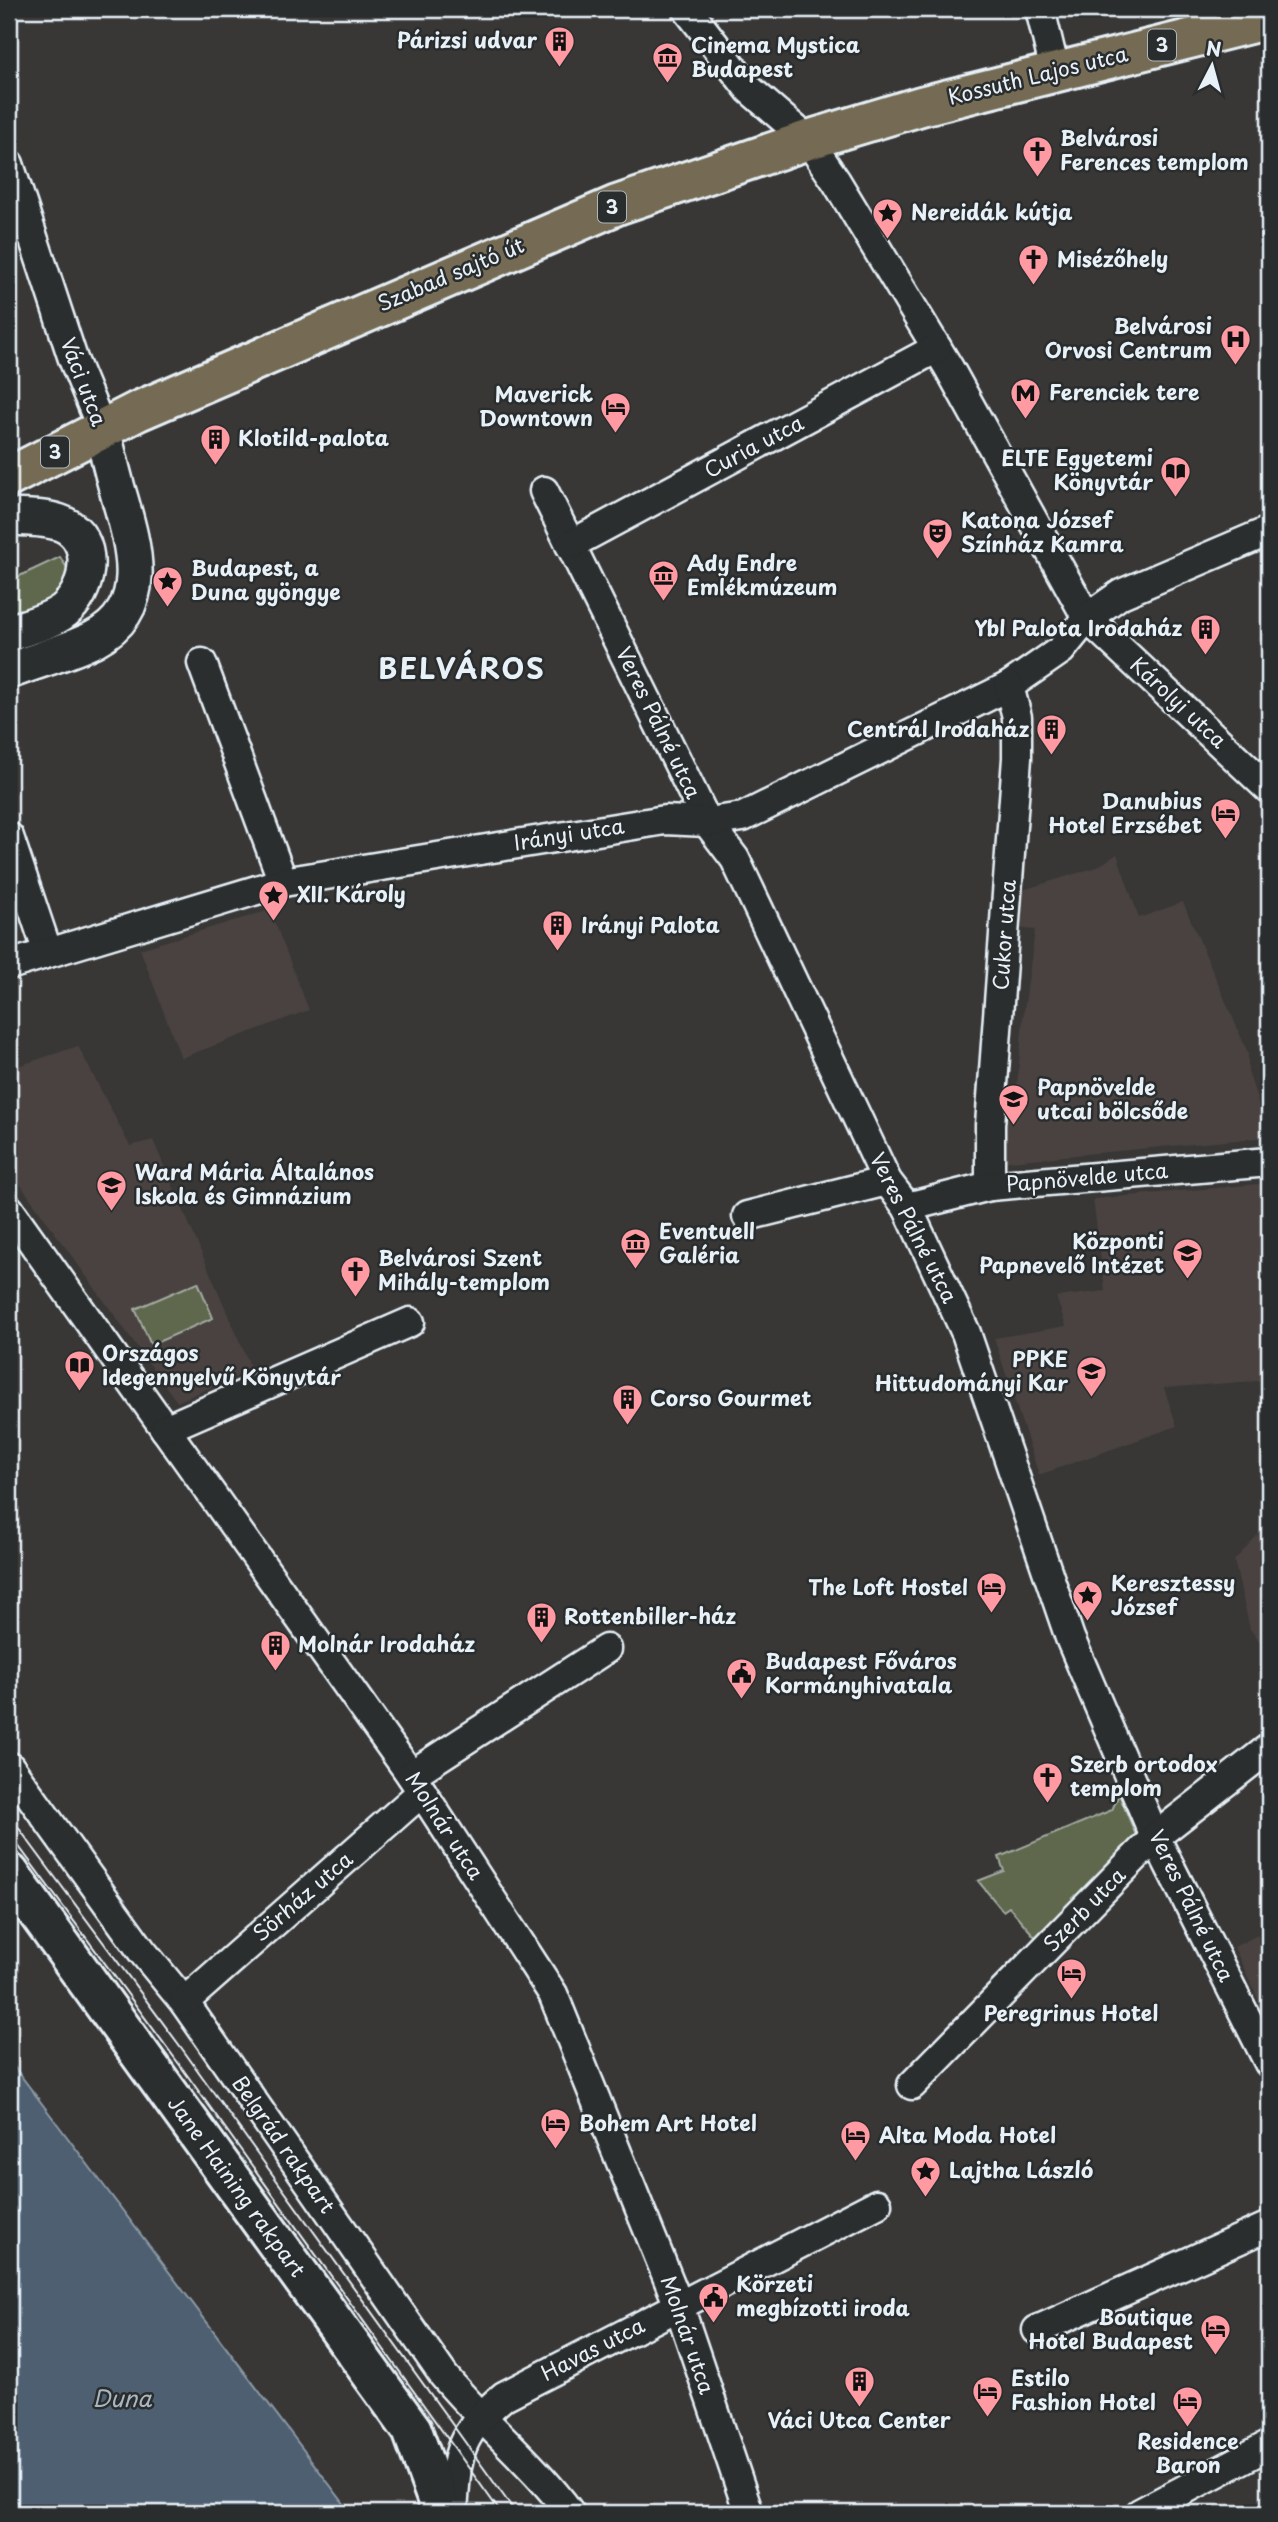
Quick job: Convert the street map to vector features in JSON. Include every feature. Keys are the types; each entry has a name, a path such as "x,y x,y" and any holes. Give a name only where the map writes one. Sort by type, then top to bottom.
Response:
{"main road":[{"name":"Kossuth Lajos utca","path":"808,140 1055,71 1269,19"},
{"name":"Szabad sajtó út","path":"102,429 421,287 617,205 808,140"},
{"name":"3","path":"9,477 102,429"},
{"name":"Jane Haining rakpart","path":"9,1873 412,2430 442,2513"}],"street":[{"path":"687,9 750,90 808,140 847,198 937,348 1087,618"},
{"path":"1040,9 1055,71"},
{"name":"Váci utca","path":"9,164 73,359 102,429 132,543 136,576 131,603 117,622 94,639 9,671"},
{"name":"Curia utca","path":"570,545 937,348"},
{"name":"Veres Pálné utca","path":"544,491 707,822 736,859 887,1181 907,1207 967,1333 1070,1638 1156,1837 1269,2063"},
{"path":"9,517 54,520 67,526 84,547 87,567 83,589 67,610 9,634"},
{"name":"Irányi utca","path":"9,965 283,882 665,820 707,822 743,817 1009,686 1061,650 1087,618 1121,594 1269,531"},
{"name":"Károlyi utca","path":"1087,618 1269,789"},
{"path":"202,663 283,882"},
{"name":"Cukor utca","path":"990,1186 990,1125 1017,758 1017,717 1009,686"},
{"path":"9,837 48,953"},
{"name":"Papnövelde utca","path":"907,1207 990,1186 1269,1162"},
{"path":"747,1216 887,1181"},
{"name":"Molnár utca","path":"9,1209 417,1784 553,1994 679,2306 748,2513"},
{"path":"165,1429 410,1322"},
{"name":"Sörház utca","path":"184,2002 417,1784 606,1649"},
{"name":"Szerb utca","path":"912,2085 1156,1837 1269,1748"},
{"name":"Belgrád rakpart","path":"9,1766 142,1951 184,2002 443,2376 479,2416 545,2479 570,2513"},
{"name":"Havas utca","path":"453,2513 458,2454 463,2441 479,2416 516,2388 877,2204"},
{"path":"1037,2330 1269,2226"},
{"path":"1140,2513 1269,2445"}],"shaded area":[{"path":"1117,854 1139,918 1183,902 1248,1053 1248,1071 1269,1137 999,1162 1000,1110 1015,1109 1023,1018 1035,930 1014,928 1016,892 1097,867"},
{"path":"270,910 309,1010 181,1058 140,949"},
{"name":"Ward Mária Általános Iskola és Gimnázium","path":"78,1046 130,1146 153,1140 252,1370 177,1402 9,1169 9,1066 15,1067"},
{"name":"Központi Papnevelő Intézet","path":"1269,1183 1269,1380 1164,1388 1177,1426 1039,1475 994,1338 1066,1326 1056,1297 1105,1291 1093,1199"},
{"path":"1269,1522 1269,1654 1250,1629 1234,1561"},
{"path":"1269,1929 1269,2023 1234,1947"}],"green space":[{"path":"60,557 69,571 57,601 9,624 9,581"},
{"path":"198,1282 213,1318 151,1345 135,1309"},
{"path":"1119,1794 1135,1833 1133,1842 1036,1938 1009,1907 1003,1911 978,1881 1004,1871 999,1857 1112,1810"}],"water":[{"name":"Duna","path":"9,2060 351,2513 9,2513"}],"tram line":[{"path":"9,1815 183,2050 516,2513"},
{"path":"9,1833 182,2068 501,2513"}],"place":[{"name":"Párizsi udvar","path":"560,68"},
{"name":"Cinema Mystica Budapest","path":"668,85"},
{"name":"Belvárosi Ferences templom","path":"1037,178"},
{"name":"Nereidák kútja","path":"888,240"},
{"name":"Misézőhely","path":"1034,287"},
{"name":"Belvárosi Orvosi Centrum","path":"1235,366"},
{"name":"Ferenciek tere","path":"1026,420"},
{"name":"Maverick Downtown","path":"616,434"},
{"name":"Klotild-palota","path":"215,466"},
{"name":"ELTE Egyetemi Könyvtár","path":"1176,498"},
{"name":"Katona József Színház Kamra","path":"938,560"},
{"name":"Ady Endre Emlékmúzeum","path":"664,603"},
{"name":"Budapest, a Duna gyöngye","path":"168,608"},
{"name":"Ybl Palota Irodaház","path":"1205,656"},
{"name":"Centrál Irodaház","path":"1052,757"},
{"name":"Danubius Hotel Erzsébet","path":"1225,841"},
{"name":"XII. Károly","path":"274,922"},
{"name":"Irányi Palota","path":"558,953"},
{"name":"Papnövelde utcai bölcsőde","path":"1014,1127"},
{"name":"Ward Mária Általános Iskola és Gimnázium","path":"112,1212"},
{"name":"Eventuell Galéria","path":"636,1271"},
{"name":"Központi Papnevelő Intézet","path":"1187,1281"},
{"name":"Belvárosi Szent Mihály-templom","path":"355,1298"},
{"name":"Országos Idegennyelvű Könyvtár","path":"79,1393"},
{"name":"PPKE Hittudományi Kar","path":"1091,1399"},
{"name":"Corso Gourmet","path":"627,1426"},
{"name":"The Loft Hostel","path":"991,1615"},
{"name":"Keresztessy József","path":"1088,1623"},
{"name":"Rottenbiller-ház","path":"541,1644"},
{"name":"Molnár Irodaház","path":"275,1672"},
{"name":"Budapest Főváros Kormányhivatala","path":"742,1701"},
{"name":"Szerb ortodox templom","path":"1047,1804"},
{"name":"Peregrinus Hotel","path":"1071,2001"},
{"name":"Bohem Art Hotel","path":"556,2151"},
{"name":"Alta Moda Hotel","path":"856,2163"},
{"name":"Lajtha László","path":"926,2198"},
{"name":"Körzeti megbízotti iroda","path":"713,2324"},
{"name":"Boutique Hotel Budapest","path":"1216,2357"},
{"name":"Váci Utca Center","path":"859,2408"},
{"name":"Estilo Fashion Hotel","path":"988,2418"},
{"name":"Residence Baron","path":"1188,2429"}],"district":[{"name":"BELVÁROS","path":"462,669"}]}
